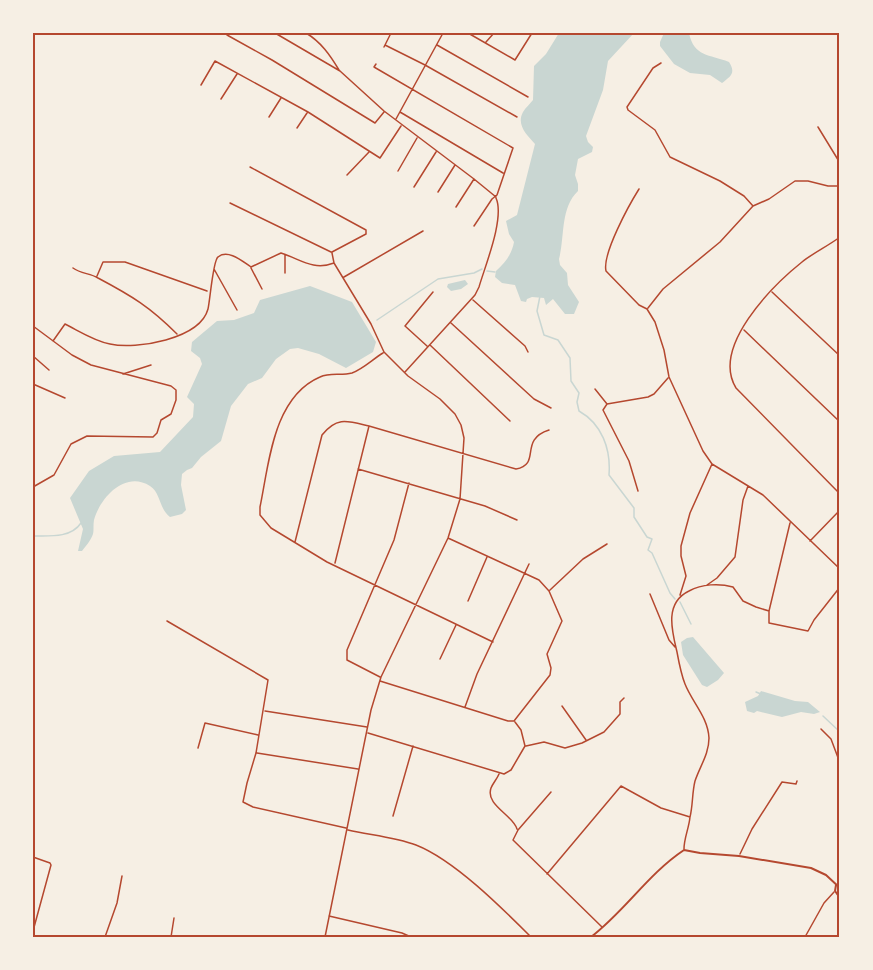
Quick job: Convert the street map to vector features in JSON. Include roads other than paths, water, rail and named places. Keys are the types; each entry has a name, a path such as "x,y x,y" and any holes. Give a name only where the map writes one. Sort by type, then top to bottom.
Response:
{"main road":[{"path":"591,937 621,912 648,880 684,850 811,868 826,874 840,888"},
{"path":"836,885 835,891 840,898"}],"street":[{"path":"275,33 340,71 417,138 474,178 496,197 498,203 496,228 479,287 472,299 404,373"},
{"path":"306,33 329,54 340,71"},
{"path":"314,33 314,38"},
{"path":"391,33 384,46 426,65 516,117"},
{"path":"396,120 443,33"},
{"path":"468,33 515,60 532,33"},
{"path":"486,43 494,33"},
{"path":"227,35 375,123 384,111"},
{"path":"437,45 528,97"},
{"path":"201,85 215,61 308,112 381,158 402,125"},
{"path":"661,63 653,69 627,107 628,110 655,130 670,157 720,181 744,196 753,206"},
{"path":"376,64 374,67 513,148 496,197 492,199 474,226"},
{"path":"221,99 237,73"},
{"path":"269,117 282,97"},
{"path":"297,128 308,112"},
{"path":"400,112 504,173"},
{"path":"818,127 840,163"},
{"path":"398,171 417,138"},
{"path":"347,175 370,151"},
{"path":"414,187 436,151"},
{"path":"438,192 455,165"},
{"path":"250,167 366,230 366,234 332,252"},
{"path":"456,207 474,178"},
{"path":"647,309 663,289 720,242 753,206 774,196 795,181 840,186"},
{"path":"639,189 627,209 607,256 605,267 609,276 639,305 647,309 660,337 669,378 703,451 712,464 763,495 840,569"},
{"path":"230,203 332,252"},
{"path":"344,277 423,231"},
{"path":"840,237 803,261 771,292 751,315 733,347 730,358 734,385 840,494"},
{"path":"325,937 379,681 448,538 460,499 464,454 463,431 455,414 440,399 404,373 384,352 344,277 334,263 332,252"},
{"path":"251,267 277,253 313,266 321,267 334,263"},
{"path":"53,341 64,324 112,345 145,345 190,330 203,319 208,307 208,292 212,287 215,260 224,254 233,256 251,267 262,288"},
{"path":"285,254 285,273"},
{"path":"97,276 104,261 125,262 208,292"},
{"path":"73,268 85,275 97,276 132,296 156,312 178,335"},
{"path":"213,268 237,310"},
{"path":"433,292 405,326 510,421"},
{"path":"771,292 840,356"},
{"path":"472,299 525,346 528,352"},
{"path":"450,322 534,399 551,408"},
{"path":"33,326 72,355 91,365 171,386 176,390 176,400 171,414 161,420 158,433 153,437 87,436 71,444 54,475 33,487"},
{"path":"743,330 840,422"},
{"path":"384,352 351,373 328,374 316,378 297,394 280,418 260,513 267,525 327,562 493,642"},
{"path":"33,356 49,370"},
{"path":"122,374 151,365"},
{"path":"638,491 620,441 609,426 603,410 607,404 648,397 654,394 669,378"},
{"path":"33,384 65,398"},
{"path":"595,389 607,404"},
{"path":"295,542 323,433 343,421 369,426 510,468 522,468 530,458 531,443 535,437 549,430"},
{"path":"335,564 369,426"},
{"path":"684,850 691,817 693,789 707,754 709,737 705,721 685,684 671,621 673,610 685,585 686,576 681,546 690,513 712,464"},
{"path":"358,469 496,510 517,520"},
{"path":"381,677 351,664 346,656 394,540 409,483"},
{"path":"680,596 717,578 735,558 743,500 748,486"},
{"path":"810,542 840,510"},
{"path":"790,522 769,610 769,623 808,631 840,587"},
{"path":"448,538 539,580 549,591 562,624 546,654 551,671 514,721"},
{"path":"549,591 583,560 607,544"},
{"path":"468,601 488,556"},
{"path":"465,707 477,674 529,564"},
{"path":"706,585 734,587 743,602 756,608 769,610"},
{"path":"650,594 669,640 676,648"},
{"path":"167,621 268,680 256,753 243,802 253,807 412,843 434,853 505,911 531,937"},
{"path":"440,659 457,624"},
{"path":"367,733 414,745 504,774 511,770 525,746 522,729 514,721 379,681"},
{"path":"525,746 544,742 564,748 586,741 604,732 620,714 620,702 624,698"},
{"path":"562,706 586,741"},
{"path":"263,711 368,727"},
{"path":"198,748 205,723 259,735"},
{"path":"821,729 831,739 840,763"},
{"path":"393,816 414,745"},
{"path":"256,753 359,770"},
{"path":"499,773 490,788 491,795 500,809 515,823 518,830"},
{"path":"739,856 752,829 782,782 796,784 797,781"},
{"path":"547,874 621,786 661,808 691,817"},
{"path":"551,792 518,830 513,840 603,928"},
{"path":"840,798 840,820"},
{"path":"33,857 50,862 51,865 33,931"},
{"path":"105,937 117,903 122,876"},
{"path":"805,937 827,899 835,891"},
{"path":"328,916 411,937"},
{"path":"171,937 174,918"}],"waterway":[{"path":"377,320 438,279 474,273 482,269"},
{"path":"487,271 495,272"},
{"path":"540,296 537,311 544,335 558,340 570,358 571,381 579,393 577,402 579,411 587,416 599,430 606,447 609,475 634,508 634,517 647,537 652,539 648,550 652,553 675,599"},
{"path":"33,536 66,534 81,523"},
{"path":"680,602 691,624"},
{"path":"756,692 761,694"},
{"path":"823,716 840,732"}]}
